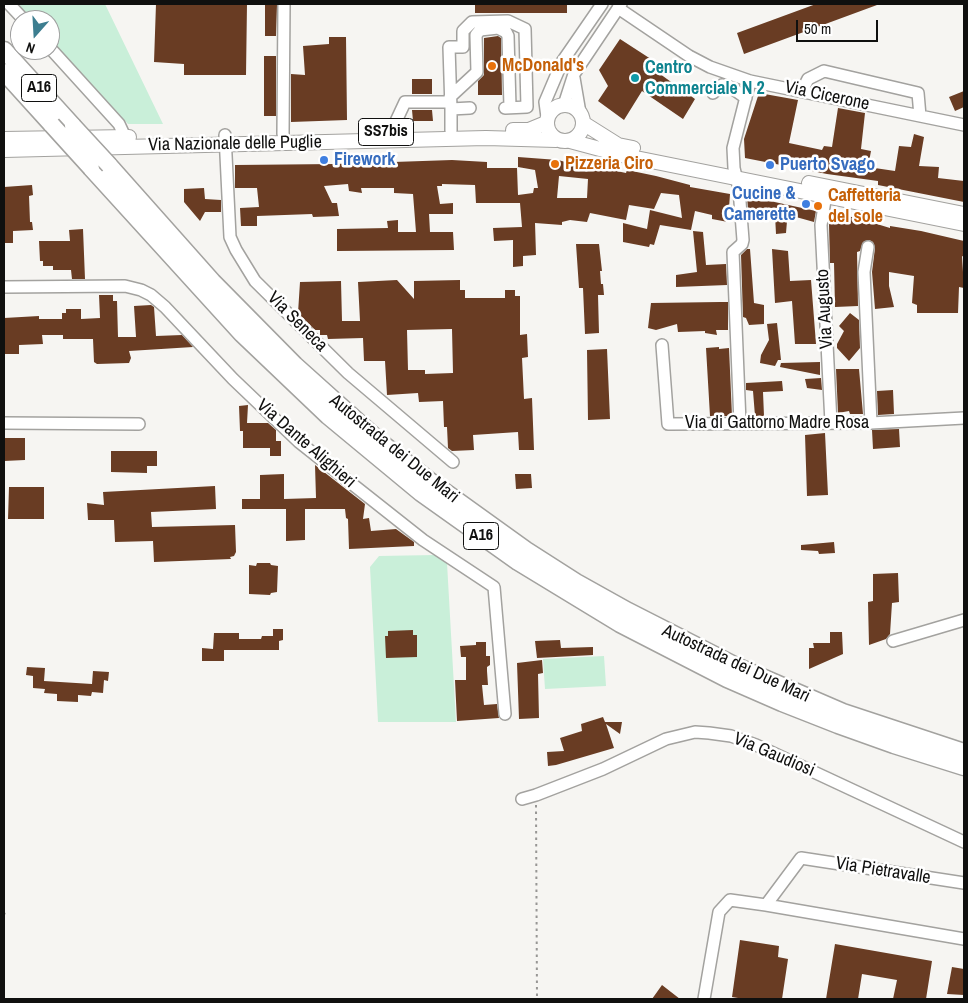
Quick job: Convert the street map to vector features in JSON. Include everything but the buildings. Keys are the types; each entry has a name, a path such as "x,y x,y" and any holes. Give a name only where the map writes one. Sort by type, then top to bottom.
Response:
{"highway":[{"name":"Autostrada dei Due Mari","path":"4,50 220,289 294,365 383,444 486,522 568,576 628,612 734,665 843,712 964,752"},
{"name":"Autostrada dei Due Mari","path":"4,72 242,334 321,409 374,456 421,493 518,562 620,624 727,679 838,725 964,767"}],"main road":[{"name":"SS7bis","path":"547,120 550,112 561,105 576,108 581,118 618,144 736,173 826,191 964,214"},
{"path":"570,141 580,134 581,118"},
{"name":"Via Nazionale delle Puglie","path":"4,139 125,137 225,140 283,134 529,130 547,120"},
{"path":"547,120 549,133 556,140"},
{"name":"Via Nazionale delle Puglie","path":"4,150 225,140 476,138 556,140"},
{"name":"SS7bis","path":"556,140 570,141 626,156 736,173"},
{"name":"SS7bis","path":"826,191 964,224"}],"street":[{"path":"283,134 284,4"},
{"path":"547,120 545,102 562,62 602,4"},
{"path":"561,105 574,74 619,6"},
{"name":"Via Cicerone","path":"619,6 688,56 710,67 750,81 964,125"},
{"path":"450,102 477,72 476,35 480,30 498,28 506,32 508,36 508,108 527,107 525,29 508,21 472,22 463,31 463,46 449,47 450,102 451,131"},
{"path":"60,59 119,124 125,137"},
{"path":"802,91 808,79 824,71 918,93 920,116"},
{"path":"574,74 581,118"},
{"path":"554,79 561,105"},
{"path":"740,423 733,252 742,244 743,240 733,148 750,81"},
{"path":"713,93 722,85 729,86 746,98"},
{"path":"391,132 404,102 450,102 470,108"},
{"name":"Via Seneca","path":"225,140 230,237 255,281 348,373 453,462"},
{"name":"Via Augusto","path":"826,191 821,225 831,424"},
{"path":"868,247 864,272 871,423"},
{"name":"Via Dante Alighieri","path":"4,287 124,286 141,290 151,295 165,307 233,379 299,442 423,540 494,588 505,714"},
{"name":"Via di Gattorno Madre Rosa","path":"662,344 668,424 831,424 964,418"},
{"path":"4,423 139,424"},
{"path":"893,641 964,620"},
{"name":"Via Gaudiosi","path":"522,799 536,796 666,739 695,732 709,733 731,736 756,745 964,842"},
{"name":"Via Pietravalle","path":"766,905 801,858 964,883"},
{"path":"704,999 719,912 730,900 964,939"}],"path":[{"path":"536,796 537,999"}],"green space":[{"path":"18,4 105,4 163,124 128,124 60,50 60,10 24,10"},
{"path":"435,555 447,563 456,722 378,722 370,567 379,556"},
{"path":"604,656 606,686 545,689 543,659"}],"place":[{"name":"McDonald's","path":"492,66"},
{"name":"Centro Commerciale N 2","path":"635,78"},
{"name":"Firework","path":"324,160"},
{"name":"Pizzeria Ciro","path":"555,164"},
{"name":"Puerto Svago","path":"770,165"},
{"name":"Cucine & Camerette","path":"806,204"},
{"name":"Caffetteria del sole","path":"818,206"}]}
